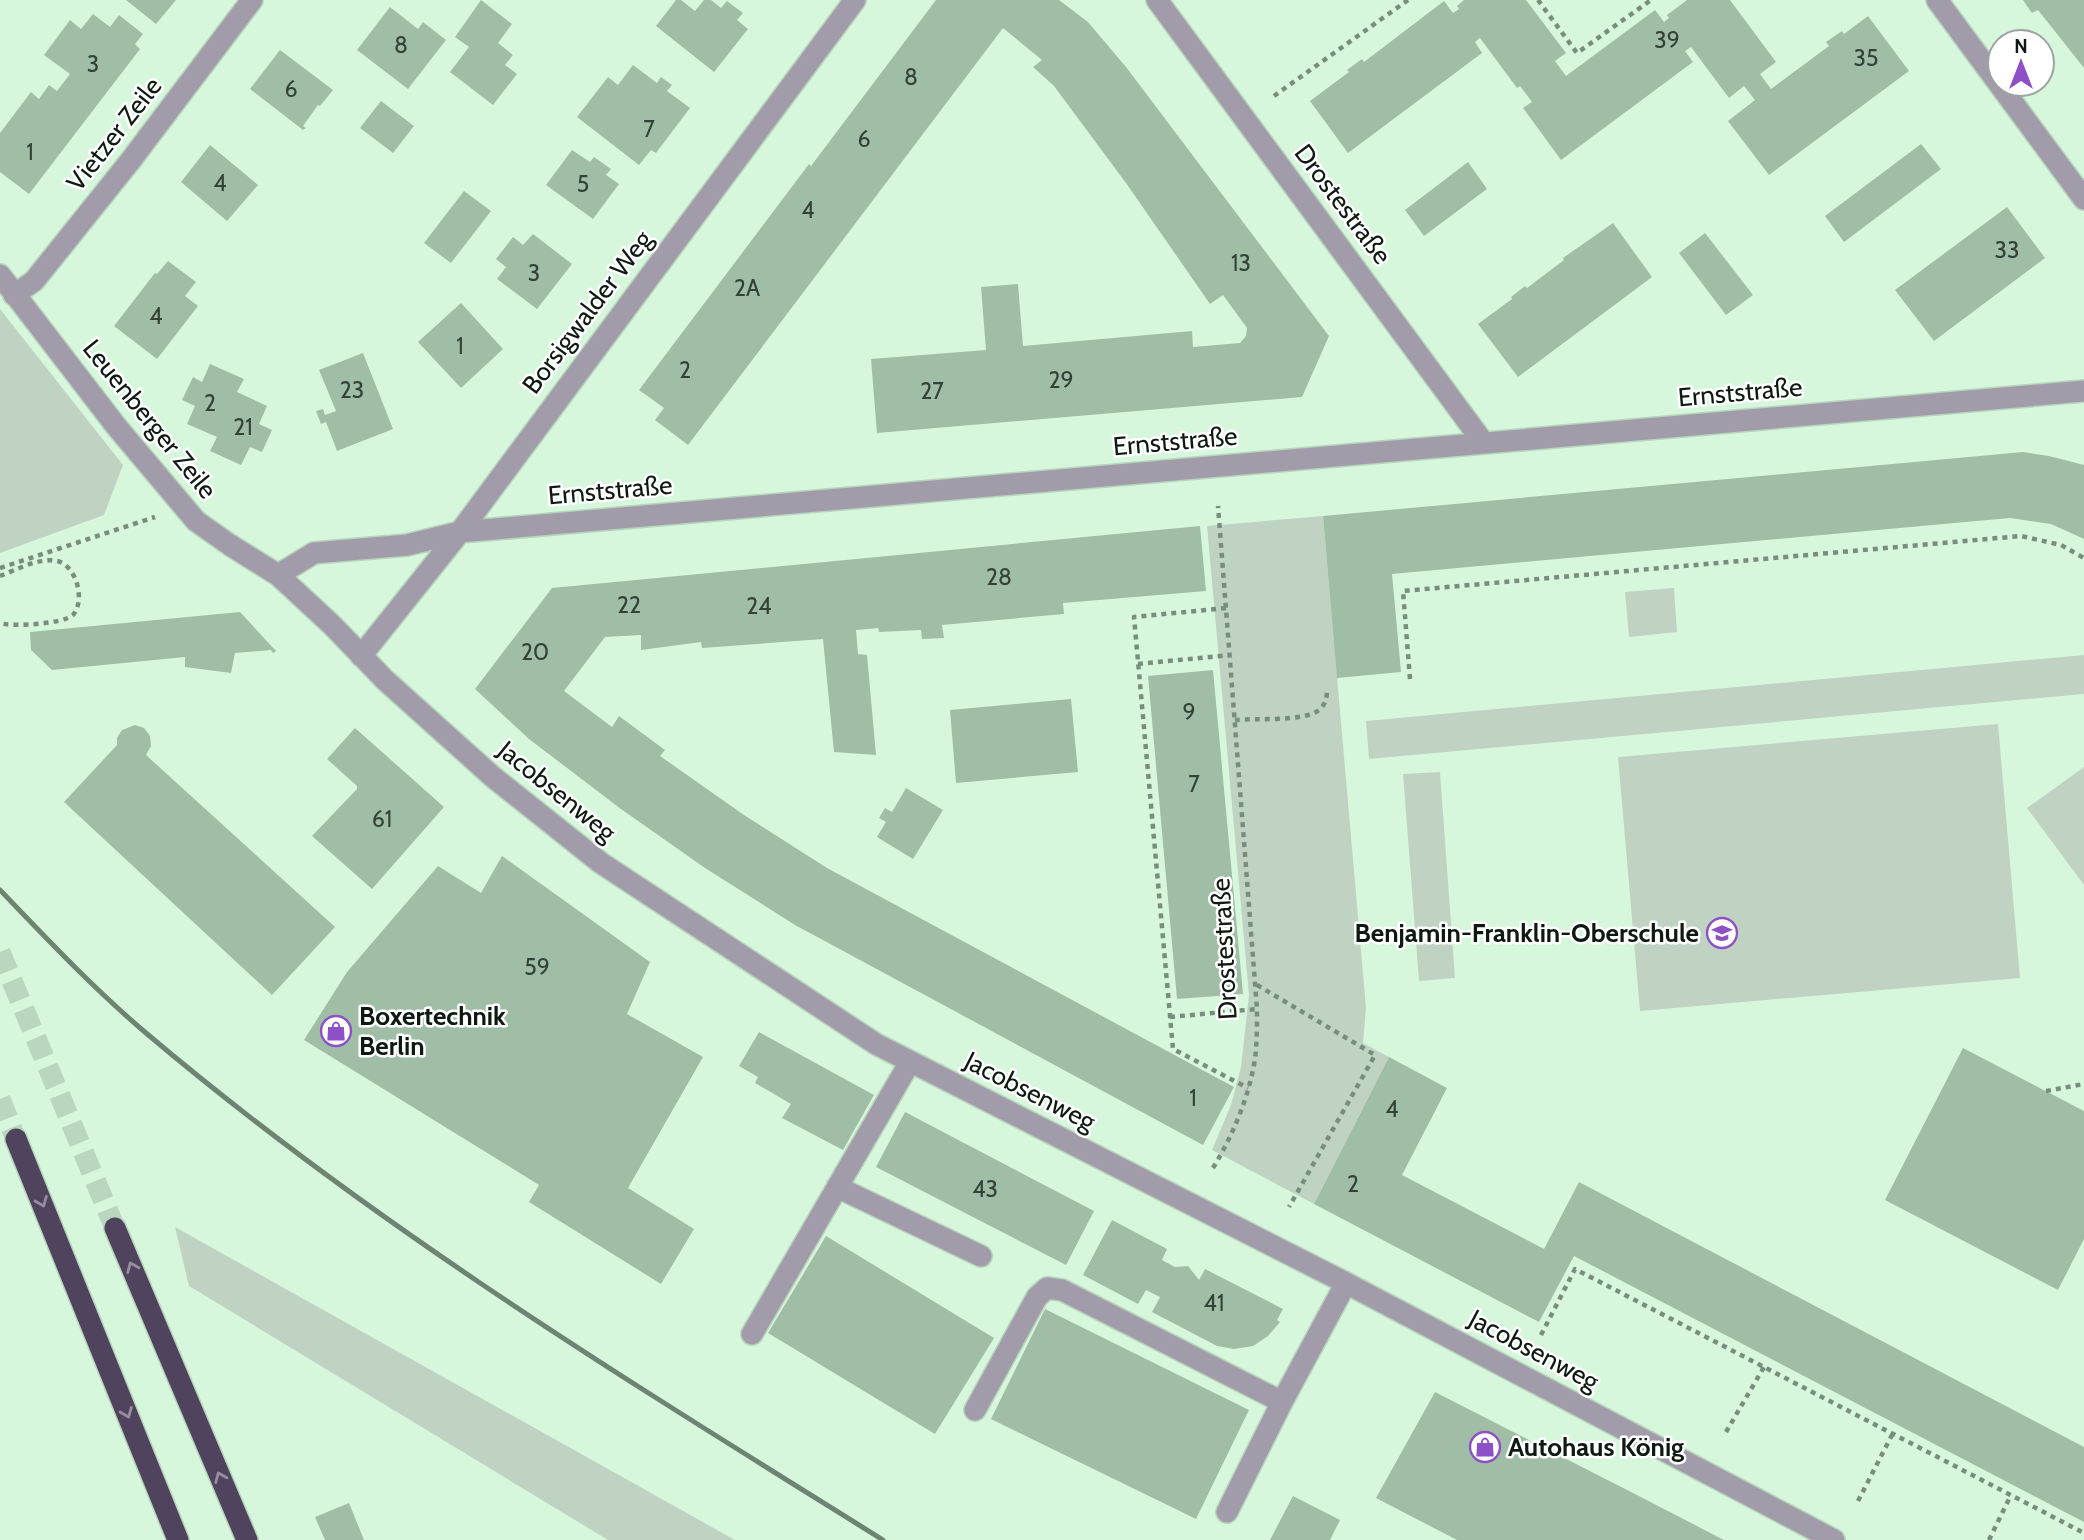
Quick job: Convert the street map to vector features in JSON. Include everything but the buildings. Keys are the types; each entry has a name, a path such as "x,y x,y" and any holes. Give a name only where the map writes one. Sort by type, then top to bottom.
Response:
{"highway":[{"path":"16,1139 178,1540"},
{"path":"115,1228 247,1540"}],"street":[{"name":"Vietzer Zeile","path":"14,295 34,281 131,160 252,0"},
{"name":"Borsigwalder Weg","path":"361,656 460,532 855,0"},
{"name":"Drostestraße","path":"1157,0 1483,442"},
{"path":"1937,0 2084,199"},
{"name":"Leuenberger Zeile","path":"0,275 116,426 196,520 278,575"},
{"name":"Ernststraße","path":"278,575 314,553 407,545 460,532 2084,391"},
{"name":"Jacobsenweg","path":"278,575 332,625 385,680 493,777 601,863 876,1044 1346,1283 1834,1540"},
{"path":"752,1334 910,1062"},
{"path":"837,1188 981,1256"},
{"path":"1227,1512 1346,1283"},
{"path":"975,1410 1037,1297 1047,1288 1062,1290 1282,1402"}],"path":[{"path":"1274,96 1408,0"},
{"path":"1538,0 1577,53 1651,0"},
{"name":"Drostestraße","path":"1213,1168 1222,1153 1248,1088 1255,1058 1257,1009 1218,506"},
{"path":"0,568 157,516"},
{"path":"1410,679 1403,591 2021,536 2061,545 2084,558"},
{"path":"0,576 44,561 58,561 66,565 78,585 79,600 72,616 63,621 10,625 0,623"},
{"path":"1226,608 1134,617 1173,1049 1248,1088"},
{"path":"1138,664 1230,655"},
{"path":"1235,720 1306,716 1320,709 1326,700 1327,689"},
{"path":"1257,985 1375,1055 1289,1207"},
{"path":"1170,1017 1257,1009"},
{"path":"2046,1091 2084,1084"},
{"path":"1541,1335 1575,1269 2084,1533"},
{"path":"1726,1432 1764,1367"},
{"path":"1858,1501 1893,1433"},
{"path":"1989,1540 2011,1495"}],"green space":[{"path":"0,309 123,465 104,515 0,553"},
{"path":"1323,516 1366,1008 1363,1043 1389,1057 1314,1204 1212,1150 1231,1105 1241,1067 1249,995 1207,526"},
{"path":"1674,588 1677,632 1629,637 1625,592"},
{"path":"2084,655 2084,694 1369,759 1366,721"},
{"path":"1998,724 2020,978 1640,1011 1618,757"},
{"path":"2084,767 2084,885 2027,808"},
{"path":"1440,772 1455,978 1419,981 1403,774"},
{"path":"175,1227 735,1540 608,1540 189,1286"}],"tunnel":[{"path":"0,952 115,1228"},
{"path":"0,1099 16,1139"}],"railway":[{"path":"0,890 71,963 146,1033 322,1172 505,1300 883,1540"}],"place":[{"name":"Benjamin-Franklin-Oberschule","path":"1722,933"},
{"name":"Boxertechnik Berlin","path":"336,1031"},
{"name":"Autohaus König","path":"1485,1447"}]}
